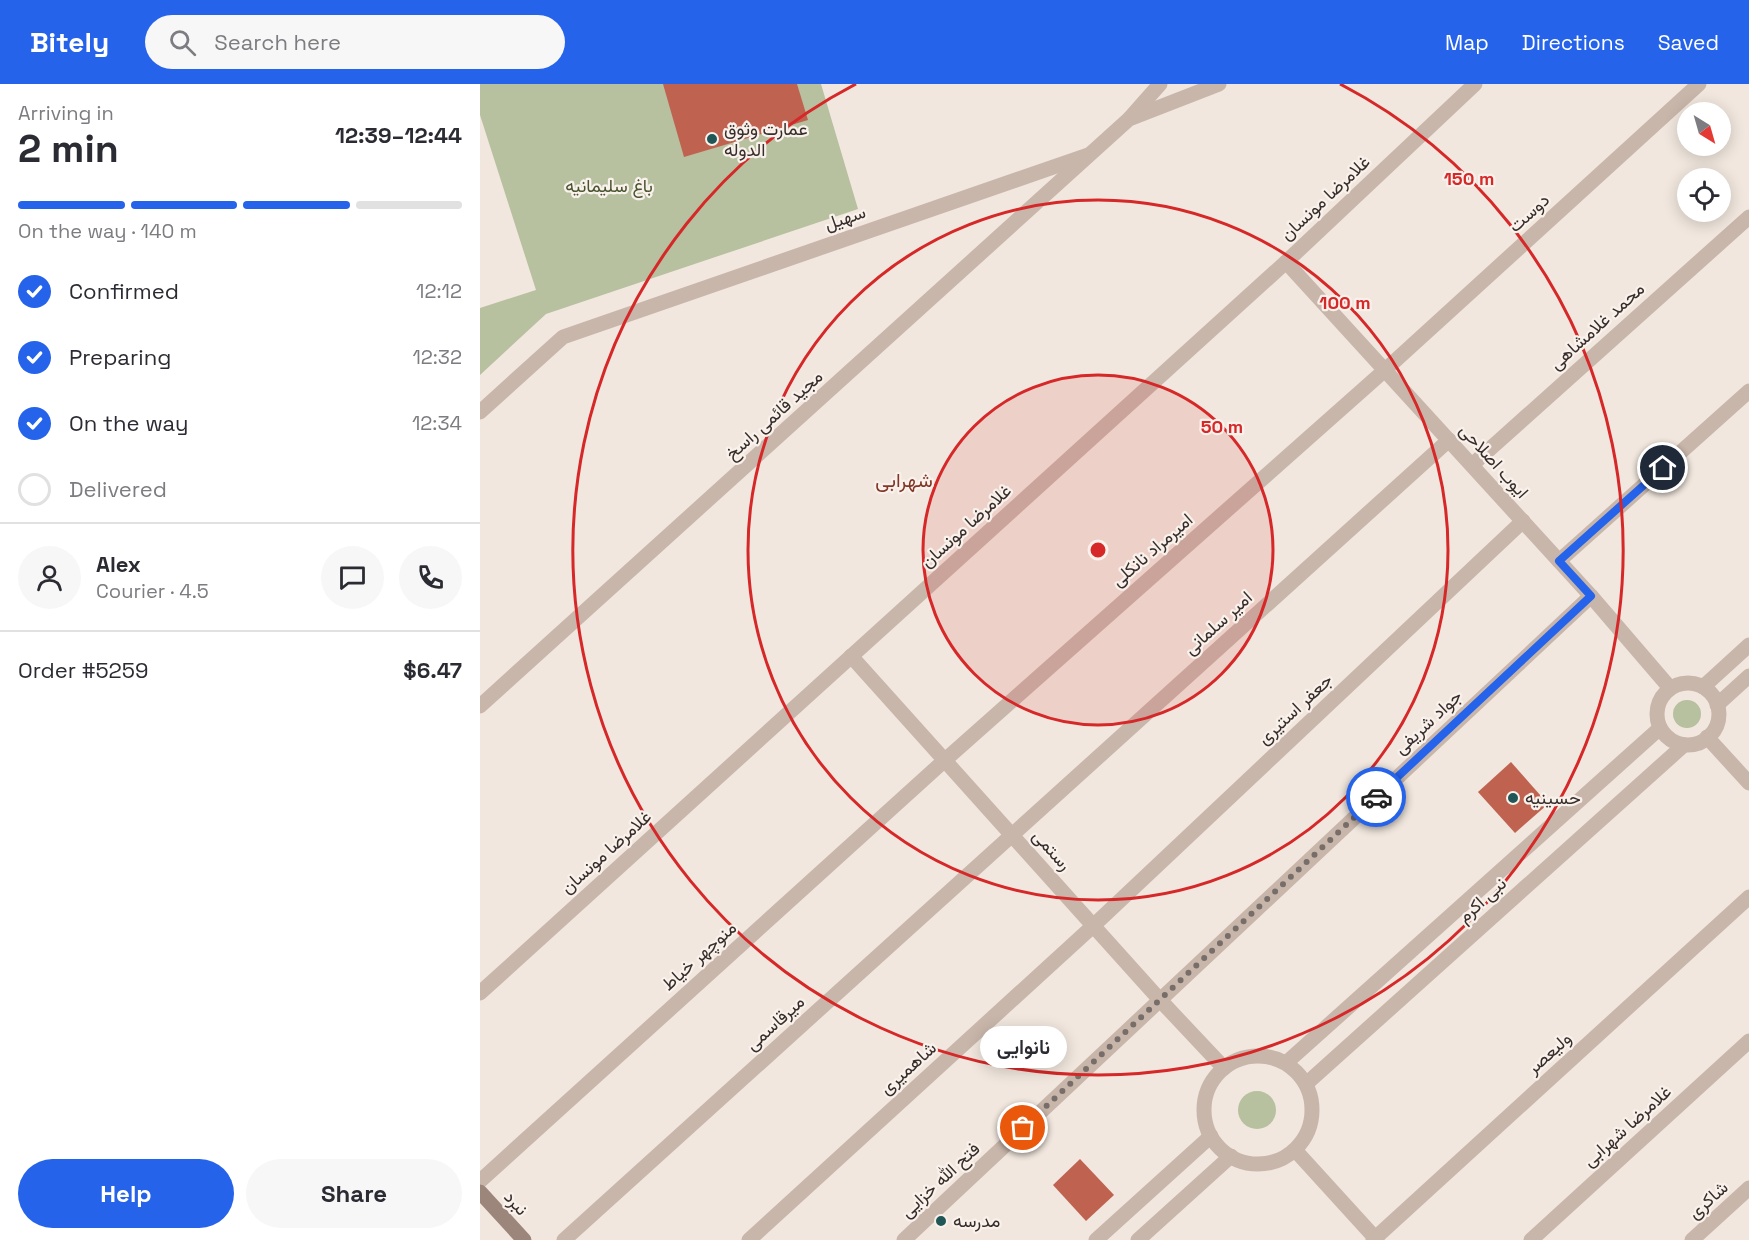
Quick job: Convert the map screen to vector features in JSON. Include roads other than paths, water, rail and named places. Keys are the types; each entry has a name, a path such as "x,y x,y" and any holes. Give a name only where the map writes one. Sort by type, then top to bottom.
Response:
{"main road":[{"name":"نبرد","path":"480,1192 524,1240"}],"street":[{"name":"سهیل","path":"480,412 563,337 1094,153 1130,119 1160,84"},
{"name":"سهیل","path":"1130,119 1220,84"},
{"name":"غلامرضا مونسان","path":"480,993 1286,262 1475,84"},
{"name":"دوست","path":"1385,370 1699,84"},
{"name":"مجید قائمی راسخ","path":"480,706 1094,153"},
{"name":"محمد غلامشاهی","path":"1472,465 1749,217"},
{"name":"ایوب اصلاحی","path":"1286,262 1591,596 1670,688"},
{"name":"امیرمراد نانکلی","path":"945,760 1385,370"},
{"path":"1559,561 1749,391"},
{"name":"امیر سلمانی","path":"1012,835 1449,440"},
{"name":"جعفر استیری","path":"1093,926 1523,521"},
{"name":"جواد شریفی","path":"1160,1000 1591,596"},
{"path":"1703,687 1749,645"},
{"name":"رستمی","path":"851,656 1093,926 1224,1068"},
{"path":"1717,705 1749,676"},
{"path":"1687,683 1703,687 1714,698 1717,705 1717,723 1707,737 1692,744 1684,745 1674,742 1660,729 1657,720 1659,702 1670,688 1678,684 1687,683"},
{"name":"نبی اکرم","path":"1286,1063 1660,729"},
{"path":"1707,737 1749,783"},
{"name":"نبی اکرم","path":"1306,1084 1684,745"},
{"name":"منوچهر خیاط","path":"480,1181 945,760"},
{"name":"میرقاسمی","path":"564,1240 1012,835"},
{"name":"ولیعصر","path":"1375,1239 1749,897"},
{"name":"شاهمیری","path":"749,1240 1093,926"},
{"name":"فتح الله خزایی","path":"904,1240 1160,1000"},
{"name":"غلامرضا شهرابی","path":"1532,1240 1749,1041"},
{"path":"1254,1056 1271,1057 1286,1063 1306,1084 1312,1101 1311,1119 1306,1136 1295,1150 1280,1159 1264,1163 1247,1162 1223,1151 1211,1136 1205,1119 1205,1100 1212,1083 1224,1068 1238,1060 1254,1056"},
{"path":"1096,1240 1211,1136"},
{"path":"1295,1150 1375,1239"},
{"path":"1138,1240 1231,1156"},
{"name":"شاکری","path":"1692,1240 1749,1188"}],"place":[{"name":"عمارت وثوق الدوله","path":"712,139"},
{"name":"حسینیه","path":"1513,798"},
{"name":"نانوایی","path":"1023,1128"},
{"name":"مدرسه","path":"941,1221"}],"district":[{"name":"شهرابی","path":"904,480"}],"park label":[{"name":"باغ سلیمانیه","path":"609,186"}]}
